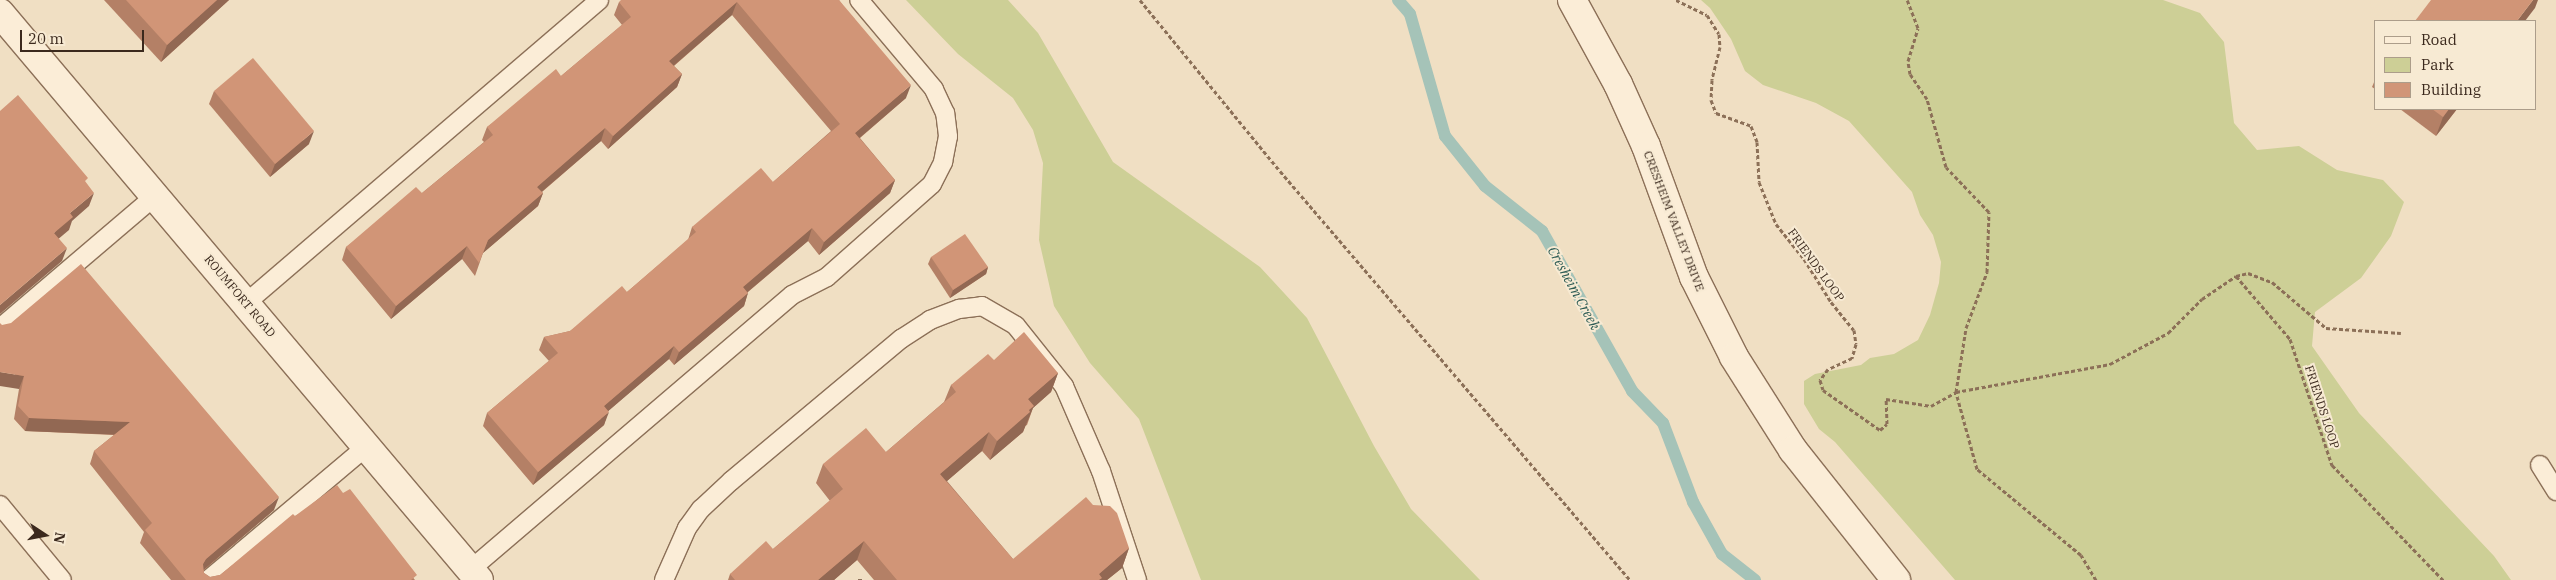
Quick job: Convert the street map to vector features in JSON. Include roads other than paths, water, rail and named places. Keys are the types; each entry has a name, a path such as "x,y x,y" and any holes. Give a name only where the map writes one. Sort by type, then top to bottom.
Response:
{"street":[{"name":"CRESHEIM VALLEY DRIVE","path":"1572,0 1618,84 1646,146 1694,277 1734,357 1793,450 1896,580"},
{"name":"ROUMFORT ROAD","path":"0,13 475,575"}],"lane":[{"path":"246,303 599,0"},
{"path":"475,575 792,295 827,277 932,184 943,162 948,136 946,113 934,89 859,0"},
{"path":"0,328 155,196"},
{"path":"664,580 677,546 700,509 731,481 901,339 930,320 959,309 982,306 1016,326 1064,386 1101,471 1137,580"},
{"path":"208,580 366,447"},
{"path":"2540,465 2556,491"},
{"path":"0,506 62,580"}],"waterway":[{"name":"Cresheim Creek","path":"1398,0 1410,14 1445,136 1485,186 1542,231 1632,391 1663,423 1693,502 1722,554 1755,580"}]}
